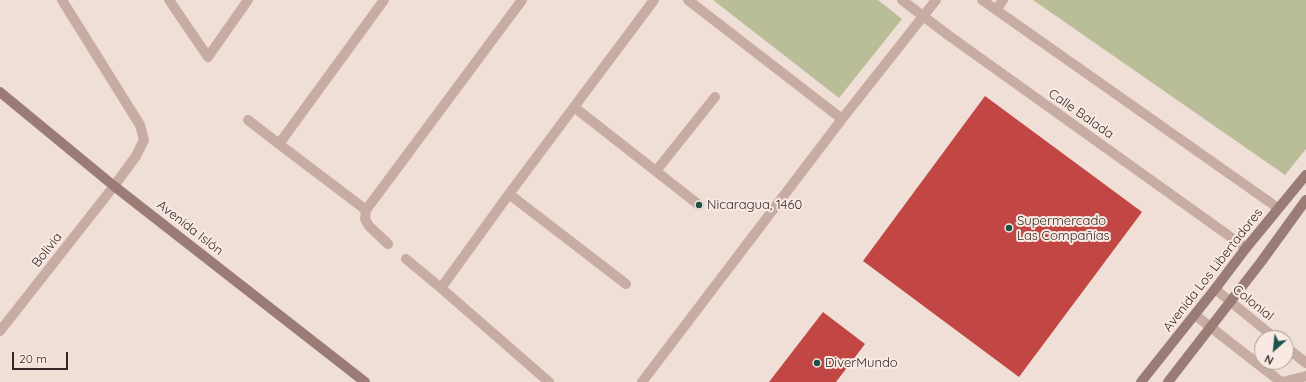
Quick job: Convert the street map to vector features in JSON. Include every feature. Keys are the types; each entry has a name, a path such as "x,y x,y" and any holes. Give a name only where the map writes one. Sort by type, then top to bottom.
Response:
{"main road":[{"name":"Avenida Islón","path":"0,92 114,186 354,378 365,382"},
{"name":"Avenida Los Libertadores","path":"1141,382 1246,248 1306,175"},
{"path":"1168,382 1231,302 1306,200"}],"street":[{"name":"Bolivia","path":"0,331 114,186 136,156 144,140 140,124 62,0"},
{"path":"169,0 208,57 248,0"},
{"path":"279,144 384,0"},
{"path":"388,244 369,226 365,219 366,210 522,0"},
{"path":"441,288 509,194 654,0"},
{"path":"688,0 842,119"},
{"name":"Calle Balada","path":"902,0 1246,248"},
{"path":"642,382 842,119 936,0"},
{"path":"982,0 1278,208"},
{"path":"996,10 1003,0"},
{"path":"656,171 715,97"},
{"path":"574,107 699,205"},
{"path":"248,120 366,210"},
{"path":"509,194 626,284"},
{"path":"406,259 549,382"},
{"name":"Colonial","path":"1215,289 1266,330"},
{"path":"1195,315 1281,382 1306,376"},
{"path":"1294,353 1306,363"}],"green space":[{"path":"713,0 878,0 902,19 839,98"},
{"path":"1033,0 1306,0 1306,149 1285,175"}],"building":[{"name":"Supermercado Las Compañías","path":"985,96 1142,212 1019,377 863,261"},
{"name":"DiverMundo","path":"823,312 865,344 836,382 769,382"}],"place":[{"name":"Nicaragua, 1460","path":"699,205"},
{"name":"Supermercado Las Compañías","path":"1009,228"},
{"name":"DiverMundo","path":"817,363"}]}
